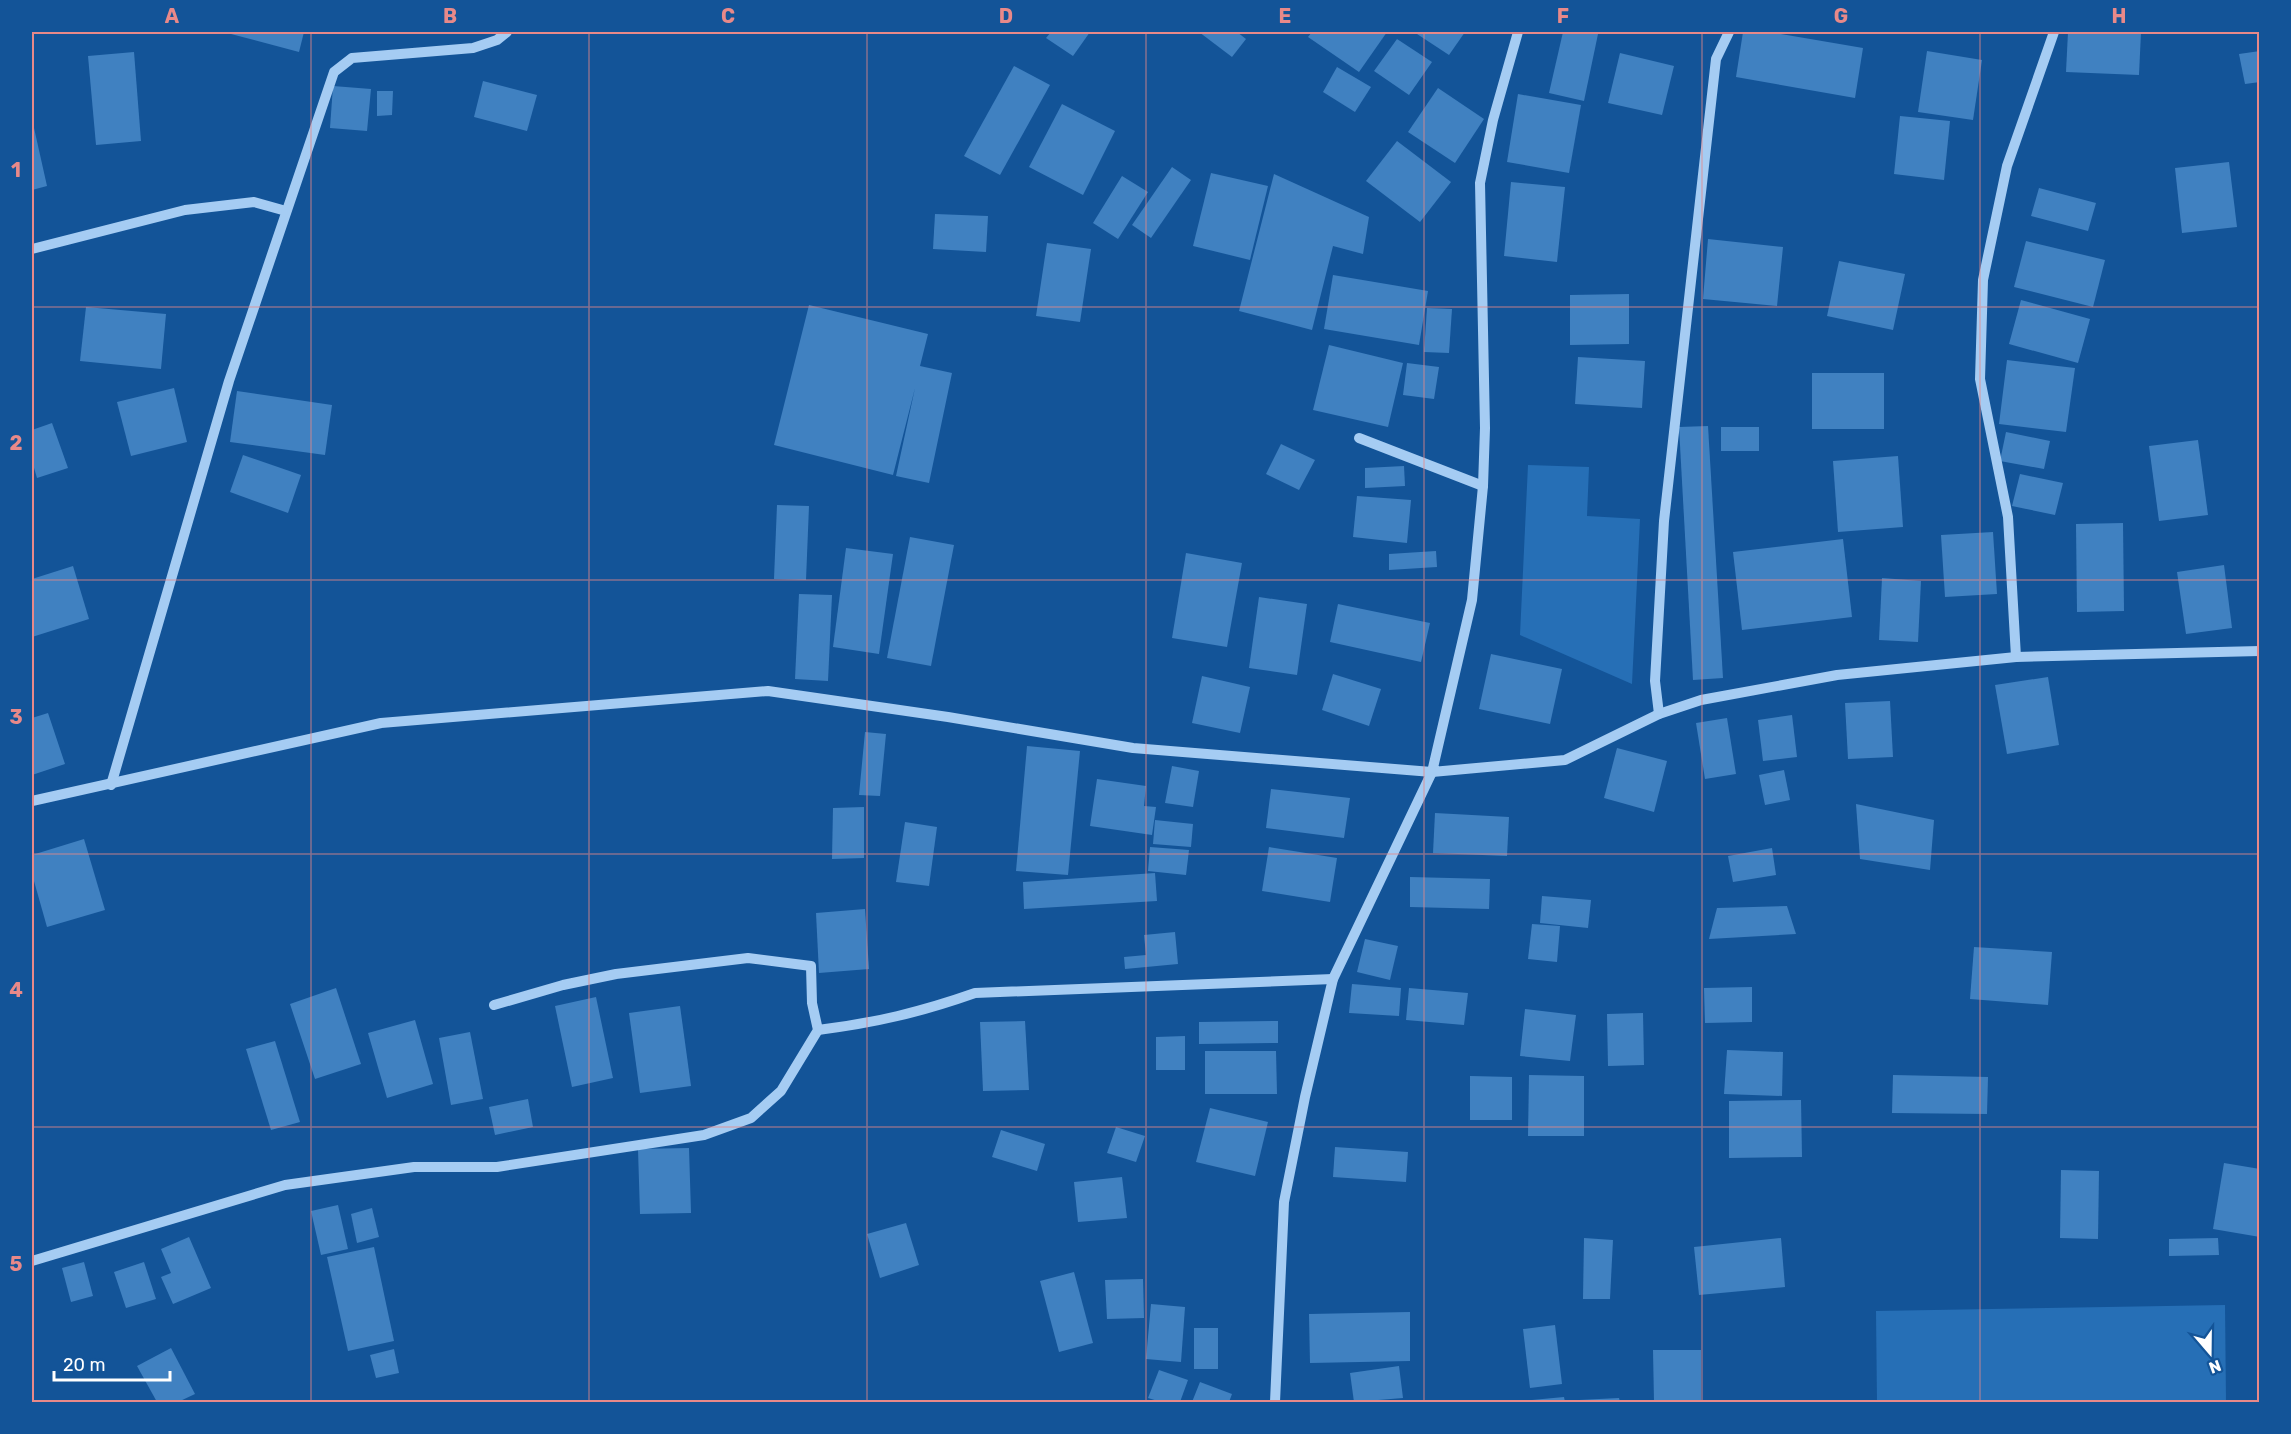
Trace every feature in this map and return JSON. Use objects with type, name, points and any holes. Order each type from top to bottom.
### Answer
[{"type":"street","points":[[111,785],[229,381],[334,72],[352,58],[473,48],[497,40],[507,32]]},
{"type":"street","points":[[1275,1402],[1284,1202],[1305,1097],[1333,979],[1432,772],[1472,600],[1483,486],[1485,428],[1480,183],[1492,120],[1518,32]]},
{"type":"street","points":[[1659,714],[1655,681],[1664,521],[1716,59],[1729,32]]},
{"type":"street","points":[[2016,657],[2008,517],[1980,379],[1983,280],[2007,166],[2054,32]]},
{"type":"street","points":[[32,249],[184,210],[254,202],[286,211]]},
{"type":"street","points":[[1359,438],[1483,486]]},
{"type":"street","points":[[32,801],[381,723],[768,691],[948,717],[1132,748],[1432,772],[1565,760],[1659,714],[1701,700],[1837,675],[2016,657],[2259,651]]},
{"type":"street","points":[[32,1261],[285,1185],[414,1167],[497,1167],[704,1135],[751,1118],[782,1091],[818,1030],[812,1003],[811,966],[748,958],[616,974],[562,985],[494,1005]]},
{"type":"street","points":[[818,1030],[870,1023],[928,1010],[975,993],[1333,979]]},
{"type":"shaded area","points":[[1528,465],[1589,467],[1587,516],[1640,519],[1632,684],[1520,635]]},
{"type":"shaded area","points":[[2225,1305],[2226,1402],[1877,1402],[1876,1311]]},
{"type":"building","points":[[231,32],[304,32],[299,52],[231,34]]},
{"type":"building","points":[[1051,32],[1090,32],[1073,56],[1046,38]]},
{"type":"building","points":[[1199,32],[1237,32],[1246,39],[1232,57]]},
{"type":"building","points":[[1312,32],[1387,32],[1359,72],[1308,37]]},
{"type":"building","points":[[1414,32],[1465,32],[1449,55]]},
{"type":"building","points":[[1563,32],[1598,34],[1584,101],[1549,93]]},
{"type":"building","points":[[1743,32],[1769,32],[1863,48],[1855,98],[1736,77]]},
{"type":"building","points":[[2068,32],[2141,32],[2139,75],[2066,72]]},
{"type":"building","points":[[1397,39],[1432,62],[1409,95],[1374,71]]},
{"type":"building","points":[[1927,51],[1982,60],[1973,120],[1918,112]]},
{"type":"building","points":[[2260,51],[2260,82],[2245,84],[2239,54]]},
{"type":"building","points":[[134,52],[141,141],[96,145],[88,56]]},
{"type":"building","points":[[1620,53],[1674,66],[1662,115],[1608,103]]},
{"type":"building","points":[[1014,66],[1050,85],[1000,175],[964,156]]},
{"type":"building","points":[[1337,67],[1371,87],[1355,112],[1323,92]]},
{"type":"building","points":[[483,81],[537,95],[527,131],[474,117]]},
{"type":"building","points":[[333,86],[371,89],[367,131],[330,128]]},
{"type":"building","points":[[1438,88],[1484,119],[1455,163],[1408,132]]},
{"type":"building","points":[[377,91],[393,91],[392,115],[377,116]]},
{"type":"building","points":[[1518,94],[1581,105],[1569,173],[1507,162]]},
{"type":"building","points":[[1062,104],[1115,131],[1083,195],[1029,167]]},
{"type":"building","points":[[1900,116],[1950,121],[1944,180],[1894,174]]},
{"type":"building","points":[[32,119],[47,186],[32,190]]},
{"type":"building","points":[[1397,141],[1451,182],[1420,222],[1366,181]]},
{"type":"building","points":[[2229,162],[2237,227],[2182,233],[2175,168]]},
{"type":"building","points":[[1172,167],[1191,180],[1151,238],[1132,225]]},
{"type":"building","points":[[1211,173],[1268,186],[1250,260],[1193,246]]},
{"type":"building","points":[[1274,174],[1369,217],[1363,254],[1333,246],[1312,330],[1239,311]]},
{"type":"building","points":[[1122,176],[1148,192],[1118,239],[1093,223]]},
{"type":"building","points":[[1511,182],[1565,187],[1557,262],[1504,256]]},
{"type":"building","points":[[2039,188],[2096,203],[2088,231],[2031,216]]},
{"type":"building","points":[[935,214],[988,216],[986,252],[933,249]]},
{"type":"building","points":[[1708,239],[1783,247],[1777,306],[1703,299]]},
{"type":"building","points":[[2026,241],[2105,260],[2093,307],[2014,287]]},
{"type":"building","points":[[1047,243],[1091,249],[1080,322],[1036,316]]},
{"type":"building","points":[[1839,261],[1905,274],[1893,330],[1827,316]]},
{"type":"building","points":[[1333,275],[1428,291],[1419,345],[1324,329]]},
{"type":"building","points":[[1629,294],[1629,344],[1570,345],[1570,295]]},
{"type":"building","points":[[2021,300],[2090,319],[2078,363],[2009,344]]},
{"type":"building","points":[[809,305],[928,334],[920,366],[952,373],[929,483],[896,476],[915,388],[893,475],[774,445]]},
{"type":"building","points":[[86,307],[166,314],[161,369],[80,361]]},
{"type":"building","points":[[1427,308],[1452,309],[1449,353],[1424,352]]},
{"type":"building","points":[[1329,345],[1403,363],[1388,427],[1313,410]]},
{"type":"building","points":[[1578,357],[1645,361],[1642,408],[1575,404]]},
{"type":"building","points":[[2007,360],[2075,368],[2066,432],[1999,424]]},
{"type":"building","points":[[1407,363],[1439,367],[1434,399],[1403,395]]},
{"type":"building","points":[[1812,373],[1884,373],[1884,429],[1812,429]]},
{"type":"building","points":[[174,388],[187,442],[131,456],[117,402]]},
{"type":"building","points":[[237,391],[332,405],[325,455],[230,442]]},
{"type":"building","points":[[52,423],[68,468],[37,478],[32,461],[32,430]]},
{"type":"building","points":[[1708,426],[1723,678],[1693,680],[1679,427]]},
{"type":"building","points":[[1721,427],[1759,427],[1759,451],[1721,451]]},
{"type":"building","points":[[2006,432],[2050,441],[2044,469],[2000,461]]},
{"type":"building","points":[[2198,440],[2208,515],[2159,521],[2149,446]]},
{"type":"building","points":[[1281,444],[1315,460],[1299,490],[1266,474]]},
{"type":"building","points":[[243,455],[301,475],[288,513],[230,492]]},
{"type":"building","points":[[1898,456],[1903,527],[1838,532],[1833,461]]},
{"type":"building","points":[[1404,466],[1405,486],[1365,488],[1365,468]]},
{"type":"building","points":[[2020,474],[2063,483],[2055,515],[2012,506]]},
{"type":"building","points":[[1357,496],[1411,500],[1407,543],[1353,537]]},
{"type":"building","points":[[777,505],[809,506],[806,580],[774,579]]},
{"type":"building","points":[[2123,523],[2124,611],[2077,612],[2076,524]]},
{"type":"building","points":[[1993,532],[1997,594],[1945,597],[1941,535]]},
{"type":"building","points":[[910,537],[954,545],[931,666],[887,658]]},
{"type":"building","points":[[1843,539],[1852,617],[1742,630],[1733,552]]},
{"type":"building","points":[[846,548],[893,554],[879,654],[833,647]]},
{"type":"building","points":[[1436,551],[1437,567],[1389,570],[1389,554]]},
{"type":"building","points":[[1186,553],[1242,563],[1227,647],[1172,638]]},
{"type":"building","points":[[2224,565],[2232,628],[2186,634],[2177,572]]},
{"type":"building","points":[[73,566],[89,619],[32,637],[32,579]]},
{"type":"building","points":[[1882,578],[1921,581],[1918,642],[1879,640]]},
{"type":"building","points":[[799,594],[832,595],[828,681],[795,679]]},
{"type":"building","points":[[1259,597],[1307,604],[1297,675],[1249,668]]},
{"type":"building","points":[[1338,604],[1430,623],[1421,662],[1330,642]]},
{"type":"building","points":[[1491,654],[1562,669],[1550,724],[1479,709]]},
{"type":"building","points":[[1333,674],[1381,689],[1369,726],[1322,710]]},
{"type":"building","points":[[1202,676],[1250,687],[1240,733],[1192,723]]},
{"type":"building","points":[[2048,677],[2059,745],[2007,754],[1995,685]]},
{"type":"building","points":[[1890,701],[1893,757],[1848,759],[1845,703]]},
{"type":"building","points":[[48,713],[65,764],[32,775],[32,718]]},
{"type":"building","points":[[1792,715],[1797,757],[1763,761],[1758,720]]},
{"type":"building","points":[[1727,718],[1736,774],[1705,779],[1696,723]]},
{"type":"building","points":[[865,732],[886,734],[880,796],[859,795]]},
{"type":"building","points":[[1027,746],[1080,751],[1068,875],[1016,871]]},
{"type":"building","points":[[1617,748],[1667,761],[1654,812],[1604,798]]},
{"type":"building","points":[[1172,766],[1199,771],[1193,807],[1165,803]]},
{"type":"building","points":[[1784,770],[1790,800],[1765,805],[1759,775]]},
{"type":"building","points":[[1097,779],[1146,786],[1144,806],[1156,807],[1152,835],[1090,826]]},
{"type":"building","points":[[1271,789],[1350,798],[1344,838],[1266,828]]},
{"type":"building","points":[[1856,804],[1934,820],[1930,870],[1860,859]]},
{"type":"building","points":[[864,807],[864,858],[832,859],[833,808]]},
{"type":"building","points":[[1435,813],[1509,817],[1507,856],[1433,853]]},
{"type":"building","points":[[1155,820],[1193,824],[1191,847],[1153,844]]},
{"type":"building","points":[[905,822],[937,827],[929,886],[896,882]]},
{"type":"building","points":[[84,839],[105,910],[47,927],[32,874],[32,855]]},
{"type":"building","points":[[1150,847],[1189,850],[1186,875],[1148,871]]},
{"type":"building","points":[[1269,847],[1337,858],[1330,902],[1262,891]]},
{"type":"building","points":[[1772,848],[1776,875],[1733,882],[1728,856]]},
{"type":"building","points":[[1155,873],[1157,901],[1024,909],[1023,882]]},
{"type":"building","points":[[1410,877],[1490,879],[1489,909],[1410,907]]},
{"type":"building","points":[[1542,896],[1591,900],[1588,928],[1540,923]]},
{"type":"building","points":[[1787,906],[1796,934],[1709,939],[1717,908]]},
{"type":"building","points":[[865,909],[869,969],[819,973],[816,913]]},
{"type":"building","points":[[1532,924],[1560,926],[1557,962],[1528,959]]},
{"type":"building","points":[[1175,932],[1178,964],[1125,969],[1124,957],[1146,955],[1144,935]]},
{"type":"building","points":[[1365,939],[1398,946],[1390,980],[1357,972]]},
{"type":"building","points":[[1974,947],[2052,952],[2048,1005],[1970,999]]},
{"type":"building","points":[[1352,984],[1401,988],[1399,1016],[1349,1013]]},
{"type":"building","points":[[1752,987],[1752,1022],[1705,1023],[1704,988]]},
{"type":"building","points":[[336,988],[361,1064],[315,1079],[290,1004]]},
{"type":"building","points":[[1409,988],[1468,993],[1464,1025],[1406,1020]]},
{"type":"building","points":[[596,997],[613,1078],[572,1087],[555,1006]]},
{"type":"building","points":[[680,1006],[691,1086],[640,1093],[629,1013]]},
{"type":"building","points":[[1525,1009],[1576,1015],[1570,1061],[1520,1056]]},
{"type":"building","points":[[1643,1013],[1644,1065],[1608,1066],[1607,1014]]},
{"type":"building","points":[[415,1020],[433,1084],[387,1098],[368,1033]]},
{"type":"building","points":[[1025,1021],[1029,1090],[983,1091],[980,1022]]},
{"type":"building","points":[[1278,1021],[1278,1043],[1199,1044],[1199,1022]]},
{"type":"building","points":[[470,1032],[483,1099],[451,1105],[439,1038]]},
{"type":"building","points":[[1185,1036],[1185,1070],[1156,1070],[1156,1037]]},
{"type":"building","points":[[275,1041],[300,1122],[271,1130],[246,1049]]},
{"type":"building","points":[[1727,1050],[1783,1052],[1782,1096],[1724,1094]]},
{"type":"building","points":[[1205,1051],[1276,1051],[1277,1094],[1205,1094]]},
{"type":"building","points":[[1529,1075],[1584,1076],[1584,1136],[1528,1136]]},
{"type":"building","points":[[1893,1075],[1988,1077],[1987,1114],[1892,1113]]},
{"type":"building","points":[[1470,1076],[1512,1077],[1512,1120],[1470,1120]]},
{"type":"building","points":[[528,1099],[533,1127],[495,1135],[489,1107]]},
{"type":"building","points":[[1801,1100],[1802,1157],[1729,1158],[1729,1101]]},
{"type":"building","points":[[1210,1108],[1268,1122],[1255,1176],[1196,1162]]},
{"type":"building","points":[[1116,1127],[1145,1136],[1136,1162],[1107,1153]]},
{"type":"building","points":[[1001,1130],[1045,1144],[1037,1171],[992,1157]]},
{"type":"building","points":[[1335,1147],[1408,1152],[1406,1182],[1333,1177]]},
{"type":"building","points":[[689,1148],[691,1213],[640,1214],[638,1149]]},
{"type":"building","points":[[2224,1163],[2260,1169],[2260,1237],[2213,1229]]},
{"type":"building","points":[[2061,1170],[2099,1171],[2098,1239],[2060,1238]]},
{"type":"building","points":[[1122,1177],[1127,1218],[1078,1222],[1074,1182]]},
{"type":"building","points":[[338,1205],[348,1249],[321,1255],[311,1211]]},
{"type":"building","points":[[372,1208],[379,1237],[357,1243],[351,1214]]},
{"type":"building","points":[[906,1223],[919,1265],[880,1278],[867,1234]]},
{"type":"building","points":[[189,1237],[211,1288],[173,1304],[161,1277],[171,1273],[161,1249]]},
{"type":"building","points":[[1584,1238],[1613,1240],[1610,1299],[1583,1299]]},
{"type":"building","points":[[1781,1238],[1785,1287],[1699,1295],[1694,1247]]},
{"type":"building","points":[[2218,1238],[2219,1255],[2169,1256],[2169,1239]]},
{"type":"building","points":[[374,1247],[394,1341],[348,1351],[327,1257]]},
{"type":"building","points":[[84,1262],[93,1296],[71,1302],[62,1268]]},
{"type":"building","points":[[144,1262],[156,1299],[126,1308],[114,1272]]},
{"type":"building","points":[[1074,1272],[1093,1343],[1059,1352],[1040,1281]]},
{"type":"building","points":[[1143,1279],[1144,1318],[1107,1319],[1105,1280]]},
{"type":"building","points":[[1151,1304],[1185,1307],[1181,1362],[1146,1359]]},
{"type":"building","points":[[1410,1312],[1410,1361],[1310,1363],[1309,1314]]},
{"type":"building","points":[[1555,1325],[1562,1384],[1530,1388],[1523,1329]]},
{"type":"building","points":[[1194,1328],[1218,1328],[1218,1369],[1194,1369]]},
{"type":"building","points":[[171,1348],[195,1394],[178,1402],[157,1402],[137,1366]]},
{"type":"building","points":[[394,1349],[399,1373],[376,1378],[370,1355]]},
{"type":"building","points":[[1653,1350],[1701,1350],[1701,1402],[1654,1402]]},
{"type":"building","points":[[1399,1366],[1403,1398],[1354,1402],[1350,1373]]},
{"type":"building","points":[[1159,1370],[1188,1380],[1180,1402],[1161,1402],[1148,1398]]},
{"type":"building","points":[[1200,1382],[1232,1394],[1229,1402],[1192,1402]]},
{"type":"building","points":[[1564,1397],[1565,1402],[1522,1402],[1522,1401]]},
{"type":"building","points":[[1619,1398],[1620,1402],[1579,1402],[1579,1400]]}]
